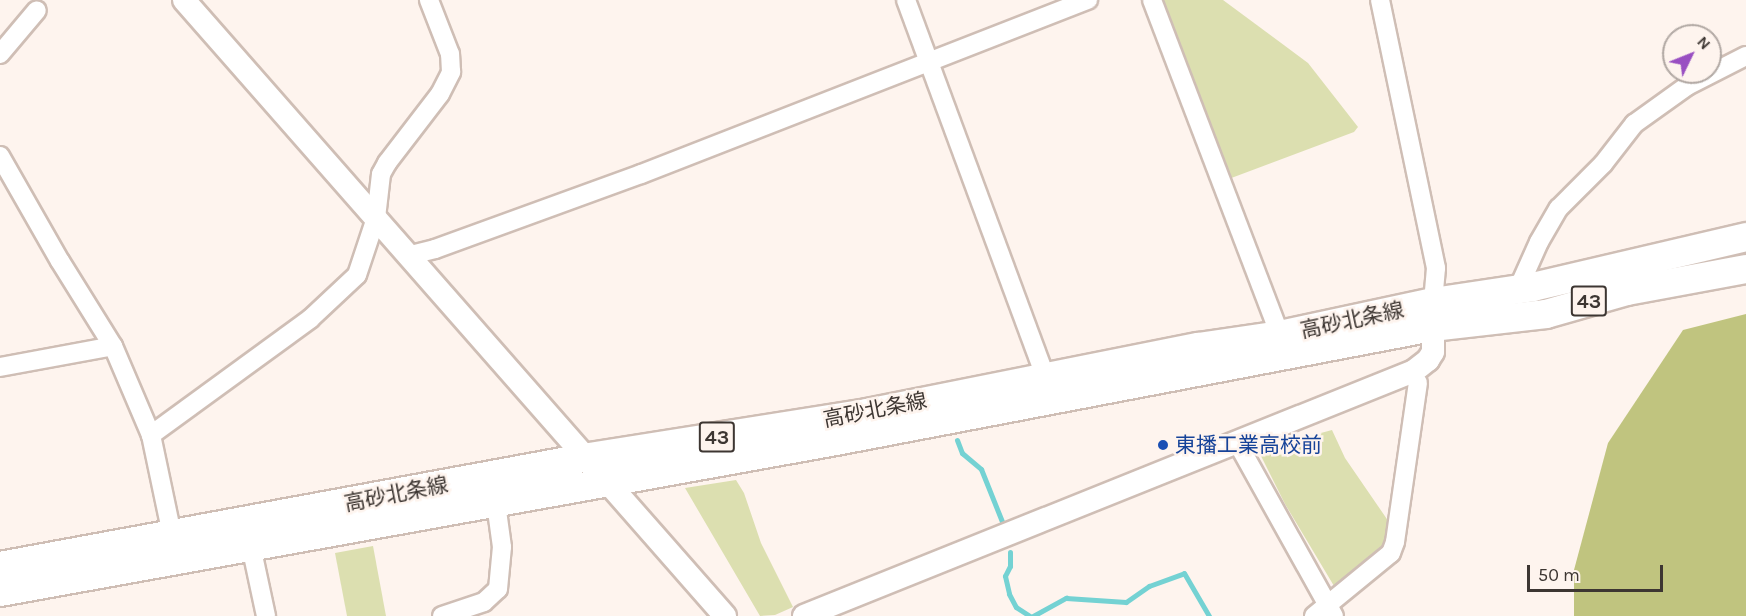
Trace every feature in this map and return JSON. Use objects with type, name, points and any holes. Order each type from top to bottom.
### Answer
[{"type":"main road","name":"高砂北条線","points":[[0,592],[606,483],[1432,314],[1518,289],[1746,237]]},
{"type":"main road","name":"高砂北条線","points":[[0,566],[584,458],[867,413],[1198,347],[1432,314],[1546,314],[1627,291],[1746,269]]},
{"type":"street","points":[[184,0],[725,616]]},
{"type":"street","points":[[151,435],[310,319],[357,275],[376,218],[381,174],[440,94],[451,72],[450,54],[429,0]]},
{"type":"street","points":[[906,0],[1045,376]]},
{"type":"street","points":[[407,256],[435,249],[641,174],[928,60],[1088,0]]},
{"type":"street","points":[[1152,0],[1280,335]]},
{"type":"street","points":[[804,616],[1422,366],[1433,352],[1432,314],[1436,268],[1380,0]]},
{"type":"street","points":[[0,54],[38,10]]},
{"type":"street","points":[[1518,289],[1539,242],[1559,208],[1603,165],[1634,124],[1687,86],[1746,56]]},
{"type":"street","points":[[0,156],[60,261],[113,346],[151,435],[172,535]]},
{"type":"street","points":[[0,367],[113,346]]},
{"type":"street","points":[[1237,442],[1325,612],[1391,553],[1395,542],[1418,383]]},
{"type":"street","points":[[442,616],[484,602],[498,589],[502,547],[496,503]]},
{"type":"street","points":[[251,546],[266,616]]},
{"type":"green space","points":[[1159,0],[1223,0],[1308,63],[1358,127],[1354,132],[1226,180]]},
{"type":"green space","points":[[1746,314],[1746,616],[1574,616],[1574,570],[1608,443],[1683,330]]},
{"type":"green space","points":[[1332,430],[1345,458],[1391,525],[1390,543],[1334,586],[1285,504],[1260,454],[1265,448]]},
{"type":"green space","points":[[736,480],[744,493],[761,543],[793,607],[775,615],[760,616],[685,488]]},
{"type":"green space","points":[[373,546],[386,616],[347,616],[335,553]]},
{"type":"waterway","points":[[957,440],[962,453],[981,469],[1003,524]]},
{"type":"waterway","points":[[1010,552],[1010,566],[1005,576],[1009,594],[1016,607],[1030,616]]},
{"type":"waterway","points":[[1033,616],[1066,598],[1126,602],[1149,586],[1184,573],[1209,616]]},
{"type":"place","name":"東播工業高校前","points":[[1163,445]]}]
